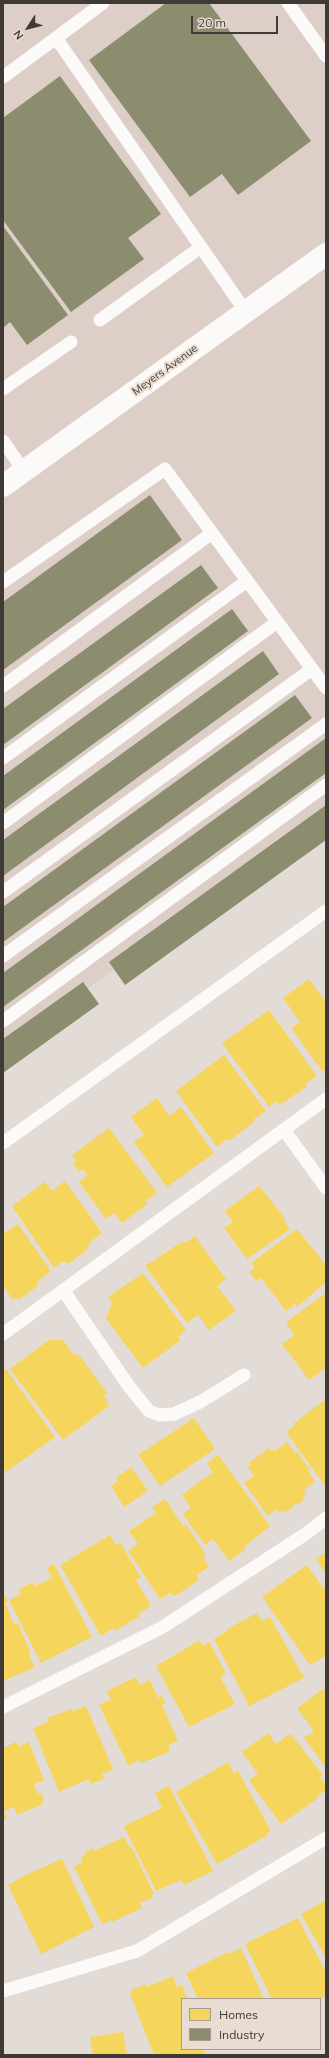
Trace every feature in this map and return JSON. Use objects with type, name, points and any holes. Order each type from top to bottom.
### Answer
[{"type":"street","name":"Meyers Avenue","points":[[3,486],[326,254]]},
{"type":"lane","points":[[3,77],[103,3]]},
{"type":"lane","points":[[288,3],[326,56]]},
{"type":"lane","points":[[56,38],[246,312]]},
{"type":"lane","points":[[100,320],[201,247]]},
{"type":"lane","points":[[3,389],[71,342]]},
{"type":"lane","points":[[3,441],[24,471]]},
{"type":"lane","points":[[3,582],[165,469],[326,688]]},
{"type":"lane","points":[[3,686],[212,533]]},
{"type":"lane","points":[[3,758],[247,581]]},
{"type":"lane","points":[[3,823],[277,622]]},
{"type":"lane","points":[[3,892],[312,669]]},
{"type":"lane","points":[[3,956],[326,724]]},
{"type":"lane","points":[[3,1021],[326,785]]},
{"type":"lane","points":[[3,1143],[326,911]]},
{"type":"lane","points":[[3,1334],[326,1099]]},
{"type":"lane","points":[[284,1130],[326,1188]]},
{"type":"lane","points":[[63,1290],[128,1385],[149,1411],[159,1415],[174,1414],[200,1402],[244,1375]]},
{"type":"lane","points":[[3,1707],[161,1628],[307,1533],[326,1518]]},
{"type":"lane","points":[[3,1991],[137,1951],[326,1838]]},
{"type":"shaded area","points":[[3,3],[326,3],[326,818],[3,1049]]},
{"type":"building: Homes","points":[[309,979],[326,1002],[326,1068],[322,1071],[291,1028],[300,1022],[283,998]]},
{"type":"building: Homes","points":[[269,1010],[317,1076],[305,1084],[307,1086],[280,1105],[277,1101],[269,1107],[222,1043]]},
{"type":"building: Homes","points":[[224,1055],[266,1111],[229,1141],[227,1139],[217,1147],[176,1091]]},
{"type":"building: Homes","points":[[157,1098],[169,1116],[181,1107],[214,1153],[167,1187],[134,1142],[144,1135],[131,1117]]},
{"type":"building: Homes","points":[[109,1128],[157,1193],[145,1201],[147,1204],[122,1223],[114,1213],[106,1219],[79,1182],[87,1175],[83,1169],[79,1172],[73,1164],[77,1161],[72,1155]]},
{"type":"building: Homes","points":[[65,1181],[102,1233],[90,1242],[91,1244],[87,1246],[88,1249],[68,1264],[64,1261],[54,1268],[12,1206],[45,1182],[52,1191]]},
{"type":"building: Homes","points":[[259,1186],[285,1218],[283,1219],[290,1229],[247,1259],[224,1228],[233,1222],[225,1211]]},
{"type":"building: Homes","points":[[18,1224],[51,1271],[38,1281],[38,1286],[18,1300],[16,1298],[13,1300],[3,1286],[3,1234]]},
{"type":"building: Homes","points":[[297,1229],[326,1265],[326,1282],[297,1307],[295,1304],[286,1311],[261,1278],[256,1281],[249,1272],[255,1268],[251,1263]]},
{"type":"building: Homes","points":[[195,1236],[226,1279],[217,1286],[236,1311],[209,1330],[198,1315],[187,1323],[145,1266],[183,1241],[185,1243]]},
{"type":"building: Homes","points":[[143,1273],[186,1330],[178,1337],[181,1340],[143,1368],[106,1319],[112,1303],[108,1297]]},
{"type":"building: Homes","points":[[326,1293],[326,1368],[309,1380],[282,1344],[294,1335],[286,1322]]},
{"type":"building: Homes","points":[[49,1340],[63,1340],[75,1356],[78,1354],[107,1393],[104,1395],[109,1406],[63,1440],[10,1369]]},
{"type":"building: Homes","points":[[6,1369],[55,1437],[6,1472],[3,1467],[3,1371]]},
{"type":"building: Homes","points":[[326,1399],[326,1487],[286,1432],[295,1426],[293,1424]]},
{"type":"building: Homes","points":[[194,1418],[215,1449],[160,1486],[138,1455]]},
{"type":"building: Homes","points":[[287,1442],[295,1453],[297,1452],[310,1470],[308,1471],[315,1481],[304,1490],[307,1494],[297,1505],[296,1503],[293,1505],[294,1506],[287,1512],[285,1510],[281,1513],[277,1509],[268,1516],[244,1483],[254,1476],[248,1467],[250,1465],[249,1463],[269,1448],[271,1451],[274,1449],[275,1451]]},
{"type":"building: Homes","points":[[218,1455],[270,1526],[244,1547],[245,1550],[229,1561],[213,1539],[205,1545],[183,1514],[191,1508],[182,1495],[213,1472],[207,1463]]},
{"type":"building: Homes","points":[[131,1467],[148,1491],[124,1507],[111,1486],[118,1481],[116,1478]]},
{"type":"building: Homes","points":[[165,1499],[183,1526],[186,1524],[206,1555],[203,1557],[209,1567],[197,1575],[199,1580],[175,1596],[170,1593],[160,1599],[128,1551],[138,1544],[129,1531],[156,1513],[152,1507]]},
{"type":"building: Homes","points":[[110,1535],[116,1545],[120,1542],[141,1578],[136,1580],[151,1606],[138,1614],[140,1616],[115,1631],[113,1628],[101,1636],[60,1565]]},
{"type":"building: Homes","points":[[326,1552],[326,1574],[316,1559]]},
{"type":"building: Homes","points":[[54,1564],[92,1637],[41,1663],[9,1600],[21,1594],[19,1589],[33,1582],[35,1586],[52,1578],[47,1568]]},
{"type":"building: Homes","points":[[307,1565],[323,1588],[326,1586],[326,1658],[325,1656],[310,1665],[262,1597]]},
{"type":"building: Homes","points":[[3,1592],[8,1602],[5,1603],[14,1624],[18,1623],[31,1654],[29,1655],[35,1667],[3,1681]]},
{"type":"building: Homes","points":[[257,1613],[262,1621],[270,1617],[304,1678],[249,1706],[214,1639],[227,1631],[227,1629]]},
{"type":"building: Homes","points":[[200,1640],[203,1646],[209,1642],[226,1673],[220,1677],[235,1704],[189,1727],[156,1666]]},
{"type":"building: Homes","points":[[136,1678],[139,1685],[150,1680],[158,1698],[162,1696],[165,1703],[162,1705],[178,1741],[169,1745],[169,1752],[141,1763],[140,1760],[128,1765],[99,1705],[111,1699],[107,1692],[109,1690]]},
{"type":"building: Homes","points":[[323,1689],[326,1693],[326,1768],[304,1738],[314,1731],[297,1708]]},
{"type":"building: Homes","points":[[86,1706],[113,1769],[102,1774],[104,1779],[91,1784],[89,1779],[59,1792],[33,1728],[48,1722],[47,1718],[72,1709],[73,1711]]},
{"type":"building: Homes","points":[[268,1733],[276,1744],[288,1735],[292,1735],[323,1775],[320,1777],[326,1785],[326,1790],[316,1797],[317,1799],[281,1824],[249,1780],[258,1774],[242,1752]]},
{"type":"building: Homes","points":[[16,1742],[19,1746],[29,1742],[44,1780],[34,1784],[37,1794],[41,1792],[44,1800],[41,1802],[42,1805],[17,1815],[14,1807],[4,1811],[7,1819],[3,1821],[3,1748]]},
{"type":"building: Homes","points":[[228,1762],[234,1774],[238,1771],[271,1831],[267,1833],[268,1835],[217,1864],[176,1792]]},
{"type":"building: Homes","points":[[169,1786],[213,1871],[184,1885],[181,1880],[156,1891],[124,1826],[162,1808],[155,1793]]},
{"type":"building: Homes","points":[[124,1837],[130,1848],[132,1848],[154,1894],[151,1895],[153,1897],[140,1903],[142,1908],[112,1922],[111,1920],[102,1924],[74,1866],[83,1862],[81,1857],[86,1854],[85,1852],[93,1848],[94,1851]]},
{"type":"building: Homes","points":[[62,1859],[94,1927],[41,1954],[8,1885],[18,1880],[17,1879]]},
{"type":"building: Homes","points":[[326,1900],[326,1958],[301,1914]]},
{"type":"building: Homes","points":[[298,1918],[326,1973],[326,1995],[321,1998],[272,1998],[245,1944]]},
{"type":"building: Homes","points":[[241,1948],[264,1998],[198,1998],[186,1973],[228,1952],[229,1954]]},
{"type":"building: Homes","points":[[173,1976],[177,1987],[182,1985],[188,1998],[181,1998],[181,2050],[204,2050],[205,2053],[199,2055],[154,2055],[130,1994],[132,1993],[131,1990],[145,1984],[146,1987]]},
{"type":"building: Homes","points":[[123,2032],[127,2055],[93,2055],[90,2037]]},
{"type":"building: Industry","points":[[166,3],[209,3],[311,141],[238,195],[222,174],[190,197],[89,60]]},
{"type":"building: Industry","points":[[60,76],[161,214],[128,238],[144,259],[71,312],[3,220],[3,118]]},
{"type":"building: Industry","points":[[3,226],[68,315],[27,345],[10,322],[3,328]]},
{"type":"building: Industry","points":[[150,495],[182,540],[3,670],[3,602]]},
{"type":"building: Industry","points":[[201,565],[218,588],[3,745],[3,709]]},
{"type":"building: Industry","points":[[232,609],[248,631],[3,810],[3,776]]},
{"type":"building: Industry","points":[[263,651],[279,674],[3,876],[3,840]]},
{"type":"building: Industry","points":[[295,695],[312,718],[3,942],[3,907]]},
{"type":"building: Industry","points":[[326,738],[326,773],[3,1007],[3,973]]},
{"type":"building: Industry","points":[[326,805],[326,840],[125,985],[109,962]]},
{"type":"building: Industry","points":[[83,982],[99,1004],[3,1073],[3,1039]]}]
